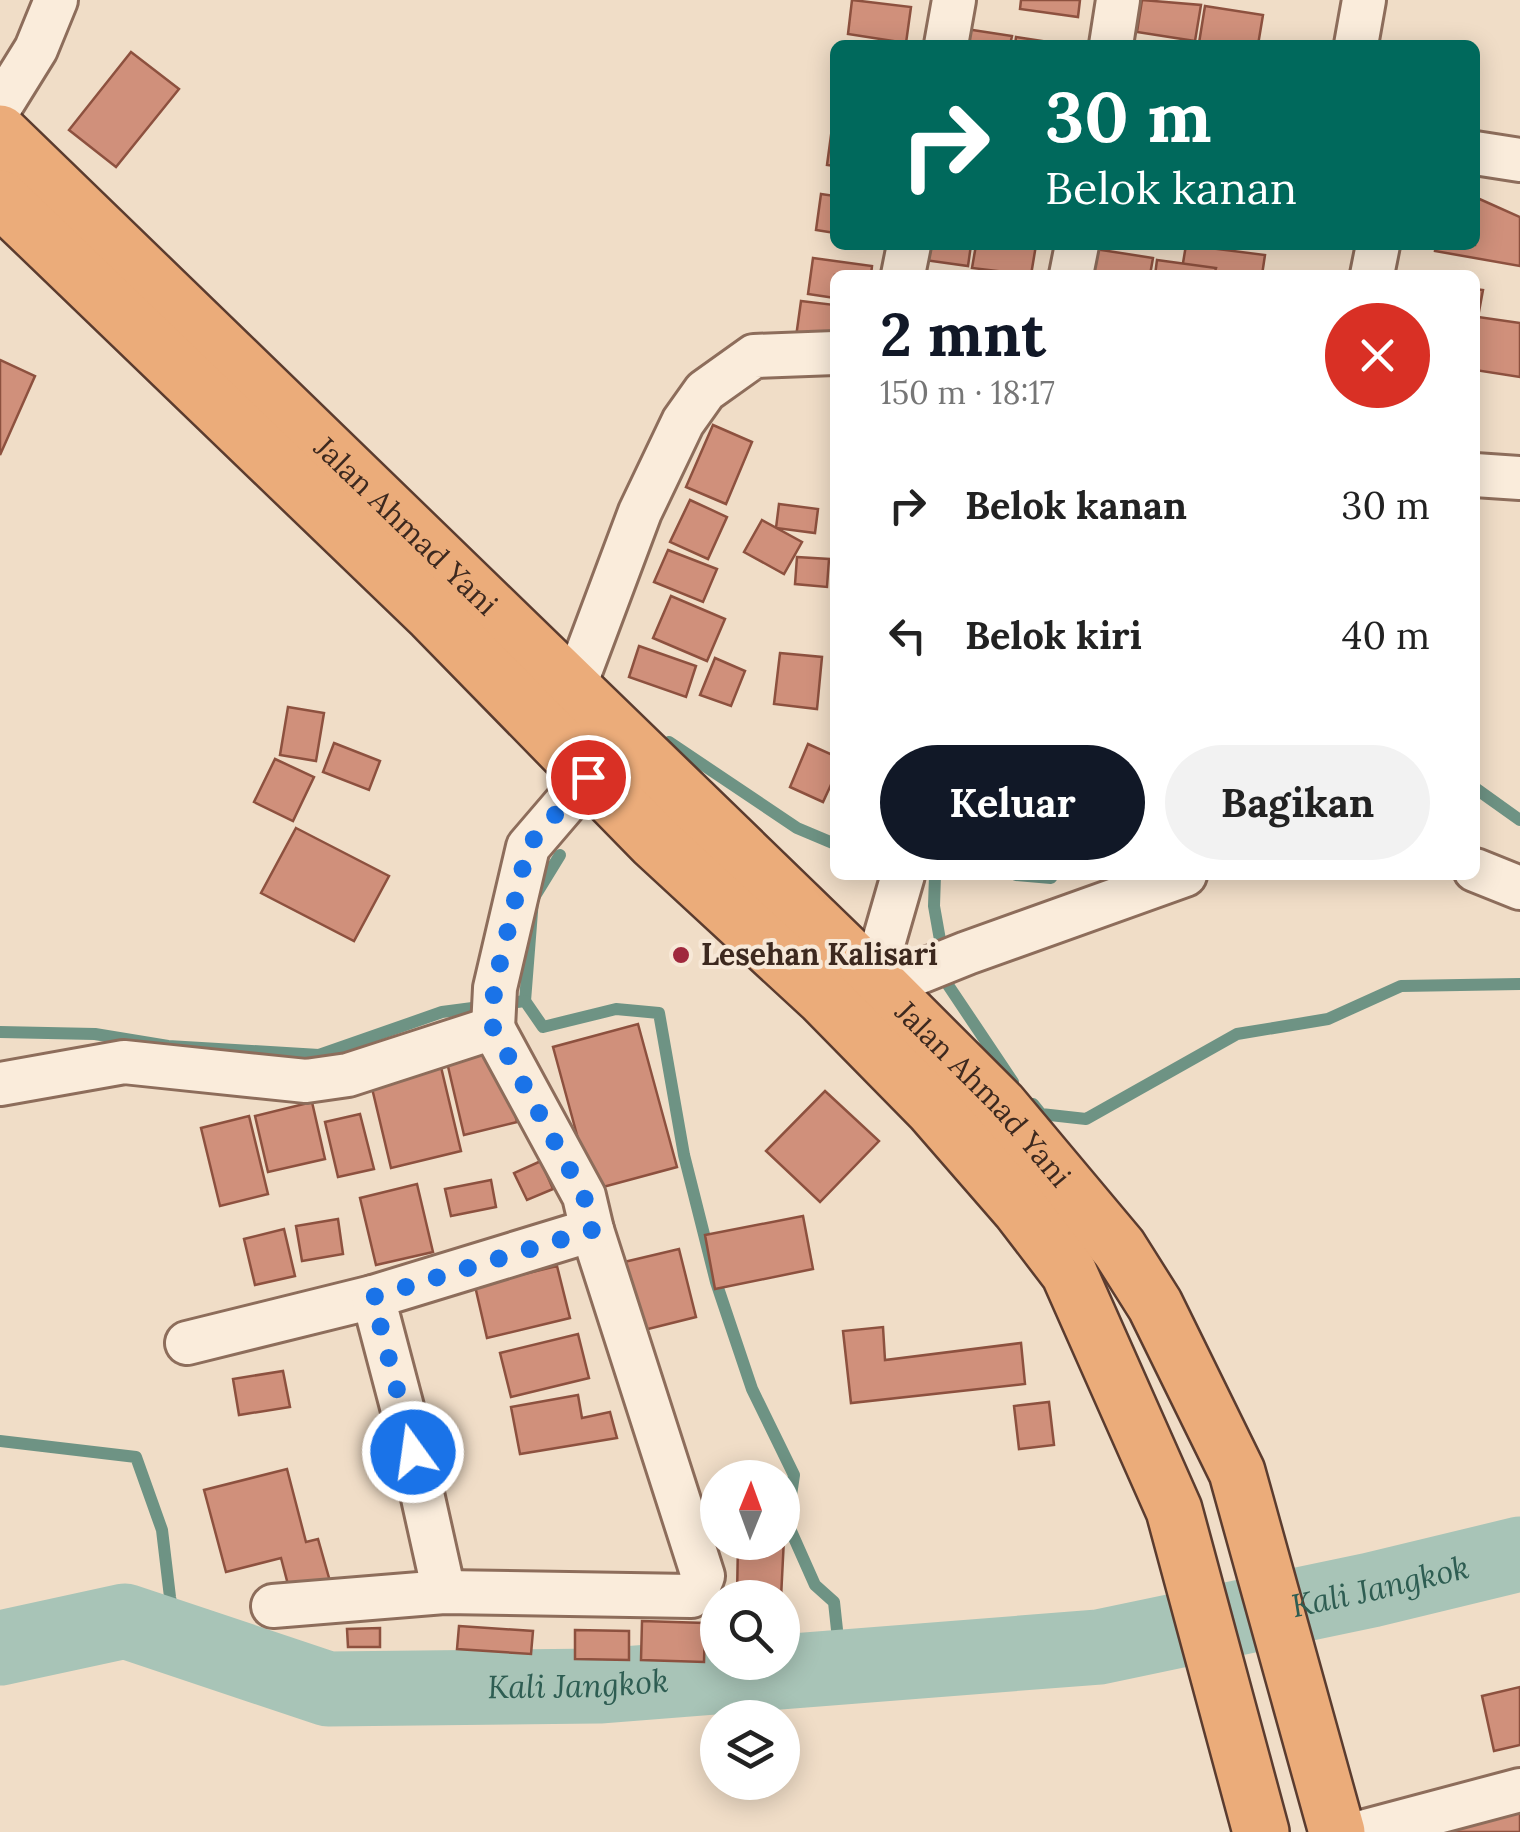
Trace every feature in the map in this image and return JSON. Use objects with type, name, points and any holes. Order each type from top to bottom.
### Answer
[{"type":"highway","name":"Jalan Ahmad Yani","points":[[0,133],[693,804],[893,979],[1119,1248],[1169,1329],[1237,1472],[1342,1819]]},
{"type":"highway","points":[[0,198],[434,615],[588,777],[824,998],[934,1109],[1020,1208],[1069,1272],[1174,1510],[1261,1832]]},
{"type":"highway","points":[[655,842],[693,804]]},
{"type":"street","points":[[0,107],[36,49],[56,0]]},
{"type":"street","points":[[947,40],[954,0]]},
{"type":"street","points":[[1113,40],[1118,0]]},
{"type":"street","points":[[1357,40],[1364,0]]},
{"type":"street","points":[[1480,154],[1520,160]]},
{"type":"street","points":[[574,688],[640,512],[684,422],[706,391],[754,356],[830,353]]},
{"type":"street","points":[[1480,475],[1520,478]]},
{"type":"street","points":[[273,1606],[444,1592],[691,1596],[702,1582],[704,1576],[584,1196],[493,1011],[528,846],[588,777]]},
{"type":"street","points":[[1480,872],[1520,888]]},
{"type":"street","points":[[903,880],[893,979],[1172,880]]},
{"type":"street","points":[[0,1084],[124,1062],[306,1081],[348,1075],[493,1011]]},
{"type":"street","points":[[187,1342],[373,1297],[592,1230]]},
{"type":"street","points":[[373,1297],[411,1442],[444,1592]]},
{"type":"street","points":[[1342,1819],[1520,1790]]},
{"type":"building","points":[[852,0],[911,7],[906,40],[848,34]]},
{"type":"building","points":[[1021,0],[1080,0],[1078,17],[1020,9]]},
{"type":"building","points":[[1142,0],[1201,5],[1195,40],[1137,32]]},
{"type":"building","points":[[1205,6],[1263,15],[1259,40],[1199,40]]},
{"type":"building","points":[[953,27],[1012,36],[1011,40],[951,40]]},
{"type":"building","points":[[131,52],[179,89],[116,167],[69,130]]},
{"type":"building","points":[[821,194],[830,195],[830,232],[816,230]]},
{"type":"building","points":[[1480,199],[1520,217],[1520,266],[1435,251],[1480,250]]},
{"type":"building","points":[[911,250],[970,250],[968,266],[910,258]]},
{"type":"building","points":[[975,250],[1035,250],[1032,270],[972,268]]},
{"type":"building","points":[[1095,250],[1153,258],[1151,270],[1092,270]]},
{"type":"building","points":[[1185,250],[1265,255],[1263,270],[1182,270]]},
{"type":"building","points":[[813,258],[872,266],[872,270],[830,270],[830,297],[808,294]]},
{"type":"building","points":[[1157,260],[1216,268],[1215,270],[1156,270]]},
{"type":"building","points":[[801,301],[830,304],[830,342],[796,337]]},
{"type":"building","points":[[1480,317],[1520,323],[1520,377],[1480,371]]},
{"type":"building","points":[[0,360],[35,376],[0,455]]},
{"type":"building","points":[[713,425],[752,442],[726,504],[686,487]]},
{"type":"building","points":[[690,500],[727,517],[708,559],[670,542]]},
{"type":"building","points":[[779,504],[818,509],[815,533],[776,528]]},
{"type":"building","points":[[762,520],[802,542],[784,574],[744,552]]},
{"type":"building","points":[[668,550],[717,569],[703,602],[654,582]]},
{"type":"building","points":[[797,557],[829,559],[827,587],[795,584]]},
{"type":"building","points":[[671,596],[725,619],[707,661],[653,638]]},
{"type":"building","points":[[639,646],[696,666],[686,697],[629,677]]},
{"type":"building","points":[[780,653],[822,657],[817,709],[774,704]]},
{"type":"building","points":[[715,658],[745,671],[731,706],[700,695]]},
{"type":"building","points":[[288,707],[324,713],[316,761],[280,755]]},
{"type":"building","points":[[334,743],[380,761],[369,790],[323,772]]},
{"type":"building","points":[[808,744],[830,754],[830,787],[823,802],[790,787]]},
{"type":"building","points":[[275,759],[314,777],[293,821],[254,802]]},
{"type":"building","points":[[296,828],[389,876],[354,941],[261,893]]},
{"type":"building","points":[[638,1024],[677,1167],[592,1190],[553,1047]]},
{"type":"building","points":[[498,1045],[517,1122],[464,1135],[446,1058]]},
{"type":"building","points":[[441,1067],[461,1151],[391,1168],[371,1084]]},
{"type":"building","points":[[825,1091],[879,1141],[820,1202],[766,1151]]},
{"type":"building","points":[[312,1102],[325,1159],[268,1172],[255,1116]]},
{"type":"building","points":[[360,1114],[374,1169],[338,1177],[325,1122]]},
{"type":"building","points":[[249,1116],[268,1194],[220,1206],[201,1128]]},
{"type":"building","points":[[541,1161],[553,1189],[527,1200],[514,1173]]},
{"type":"building","points":[[491,1180],[496,1207],[451,1216],[445,1189]]},
{"type":"building","points":[[417,1184],[433,1252],[376,1265],[360,1198]]},
{"type":"building","points":[[803,1216],[813,1269],[715,1289],[705,1235]]},
{"type":"building","points":[[338,1219],[343,1254],[302,1261],[296,1226]]},
{"type":"building","points":[[284,1229],[295,1276],[255,1285],[244,1239]]},
{"type":"building","points":[[679,1249],[696,1317],[636,1332],[620,1263]]},
{"type":"building","points":[[557,1266],[570,1318],[487,1338],[475,1286]]},
{"type":"building","points":[[883,1327],[885,1360],[1021,1343],[1025,1384],[851,1403],[843,1331]]},
{"type":"building","points":[[578,1334],[589,1378],[511,1397],[500,1353]]},
{"type":"building","points":[[283,1371],[290,1407],[239,1415],[233,1379]]},
{"type":"building","points":[[578,1395],[582,1418],[610,1412],[617,1438],[520,1454],[511,1407]]},
{"type":"building","points":[[1049,1402],[1054,1445],[1019,1449],[1014,1406]]},
{"type":"building","points":[[287,1469],[306,1542],[318,1539],[331,1585],[291,1596],[281,1558],[226,1572],[204,1490]]},
{"type":"building","points":[[738,1560],[783,1560],[782,1580],[737,1580]]},
{"type":"building","points":[[642,1621],[700,1623],[700,1662],[641,1660]]},
{"type":"building","points":[[459,1626],[533,1631],[531,1654],[457,1649]]},
{"type":"building","points":[[380,1628],[380,1647],[348,1647],[347,1629]]},
{"type":"building","points":[[575,1630],[629,1631],[629,1660],[575,1659]]},
{"type":"building","points":[[1520,1687],[1520,1745],[1494,1751],[1482,1696]]},
{"type":"building","points":[[1520,1795],[1520,1832],[1452,1832],[1447,1814]]},
{"type":"waterway","points":[[669,742],[797,828],[830,842]]},
{"type":"waterway","points":[[1480,792],[1520,820]]},
{"type":"waterway","points":[[525,1001],[533,899],[560,855]]},
{"type":"waterway","points":[[935,880],[934,906],[948,985],[1013,1082]]},
{"type":"waterway","points":[[1033,1104],[1041,1114],[1086,1119],[1237,1034],[1328,1019],[1401,986],[1520,984]]},
{"type":"waterway","points":[[0,1032],[95,1034],[168,1046],[319,1055],[442,1012],[525,1001],[543,1027],[616,1009],[659,1013],[684,1155],[716,1282],[752,1389],[794,1475],[787,1522],[815,1585],[834,1602],[841,1667]]},
{"type":"waterway","points":[[0,1441],[136,1457],[162,1530],[178,1639]]},
{"type":"waterway","name":"Kali Jangkok","points":[[0,1648],[125,1621],[328,1689],[599,1686],[1099,1647],[1371,1590],[1520,1554]]},
{"type":"place","name":"Lesehan Kalisari","points":[[681,955]]},
{"type":"route","points":[[413,1452],[373,1297],[592,1230],[584,1196],[493,1028],[492,1018],[494,988],[528,846],[588,777]]}]
